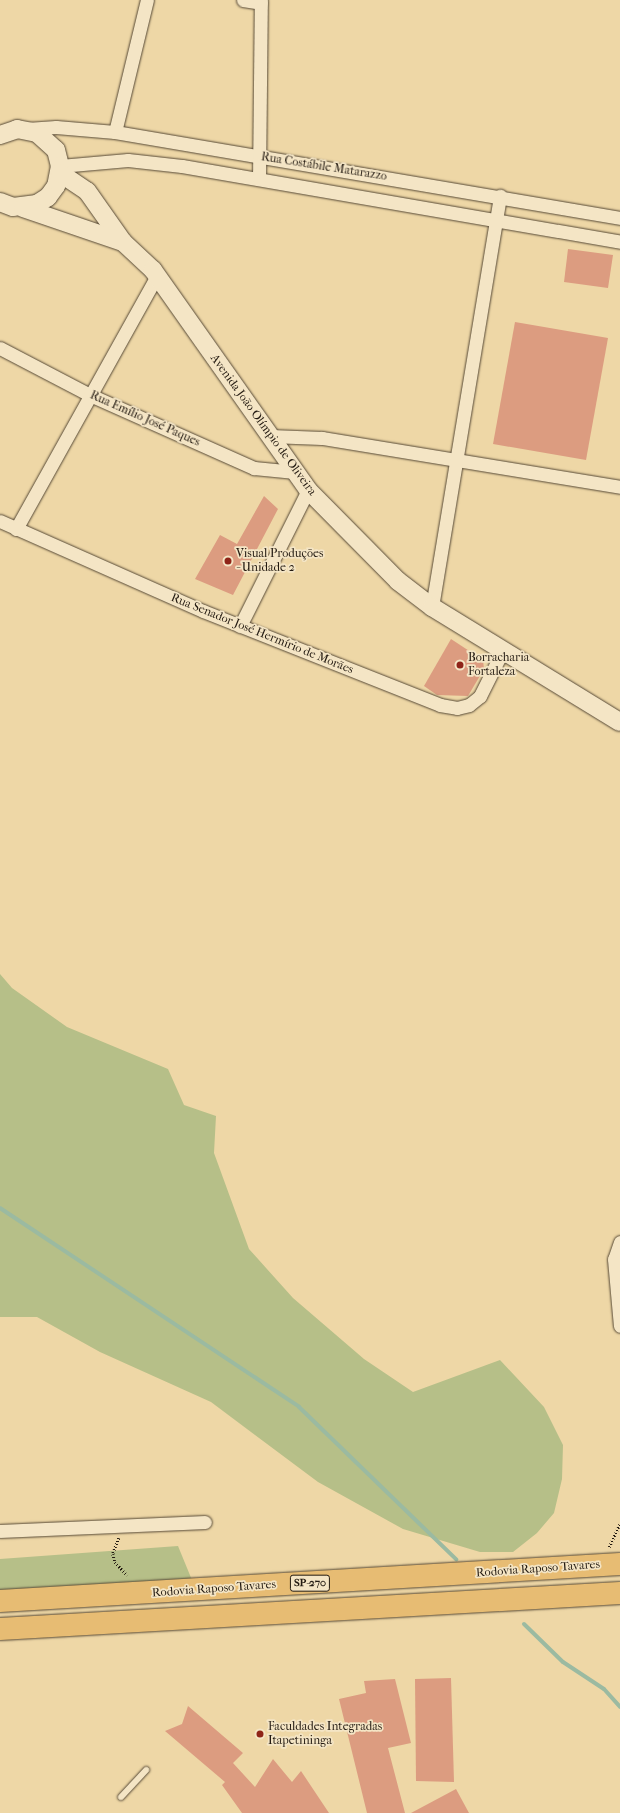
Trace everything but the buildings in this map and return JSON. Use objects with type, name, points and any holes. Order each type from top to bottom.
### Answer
[{"type":"highway","name":"Rodovia Raposo Tavares","points":[[0,1601],[143,1594],[620,1564]]},
{"type":"highway","name":"SP-270","points":[[0,1629],[620,1592]]},
{"type":"highway","points":[[0,1640],[104,1623]]},
{"type":"main road","points":[[3,132],[27,129],[47,139],[56,150],[60,170],[48,197],[23,208]]},
{"type":"main road","name":"Avenida João Olímpio de Oliveira","points":[[60,170],[87,191],[123,242],[153,270],[156,277],[308,490],[398,581],[432,607],[620,722]]},
{"type":"main road","name":"Avenida João Olímpio de Oliveira","points":[[0,202],[23,208],[123,242]]},
{"type":"street","points":[[115,132],[147,0]]},
{"type":"street","points":[[242,0],[261,2],[261,157],[259,179]]},
{"type":"street","name":"Rua Costábile Matarazzo","points":[[27,129],[56,127],[115,132],[500,196],[620,218]]},
{"type":"street","name":"Rua Costábile Matarazzo","points":[[60,170],[128,160],[259,179],[620,242]]},
{"type":"street","points":[[432,607],[458,461],[500,196]]},
{"type":"street","points":[[16,529],[156,277]]},
{"type":"street","name":"Rua Emílio José Paques","points":[[0,348],[90,395],[254,468],[295,472]]},
{"type":"street","points":[[270,436],[322,438],[620,487]]},
{"type":"street","points":[[240,626],[308,490]]},
{"type":"street","name":"Rua Senador José Hermírio de Morães","points":[[0,521],[240,626],[440,705],[457,708],[469,705],[480,696],[503,650]]},
{"type":"street","points":[[620,1242],[614,1259],[620,1326]]},
{"type":"street","points":[[0,1531],[204,1522]]},
{"type":"lane","points":[[121,1797],[146,1770]]},
{"type":"path","points":[[127,1525],[114,1547],[114,1558],[143,1594]]},
{"type":"green space","points":[[0,974],[12,988],[67,1027],[168,1069],[184,1105],[216,1116],[214,1153],[249,1249],[293,1298],[364,1359],[413,1392],[500,1360],[544,1407],[563,1445],[562,1479],[554,1513],[537,1533],[513,1552],[480,1552],[403,1529],[318,1482],[211,1402],[100,1352],[37,1317],[0,1317]]},
{"type":"green space","points":[[178,1546],[194,1585],[0,1594],[0,1559]]},
{"type":"waterway","points":[[0,1208],[299,1407],[456,1559]]},
{"type":"waterway","points":[[524,1624],[563,1662],[604,1689],[620,1707]]},
{"type":"place","name":"Visual Produções - Unidade 2","points":[[228,561]]},
{"type":"place","name":"Borracharia Fortaleza","points":[[460,665]]},
{"type":"place","name":"Faculdades Integradas Itapetininga","points":[[260,1734]]}]
